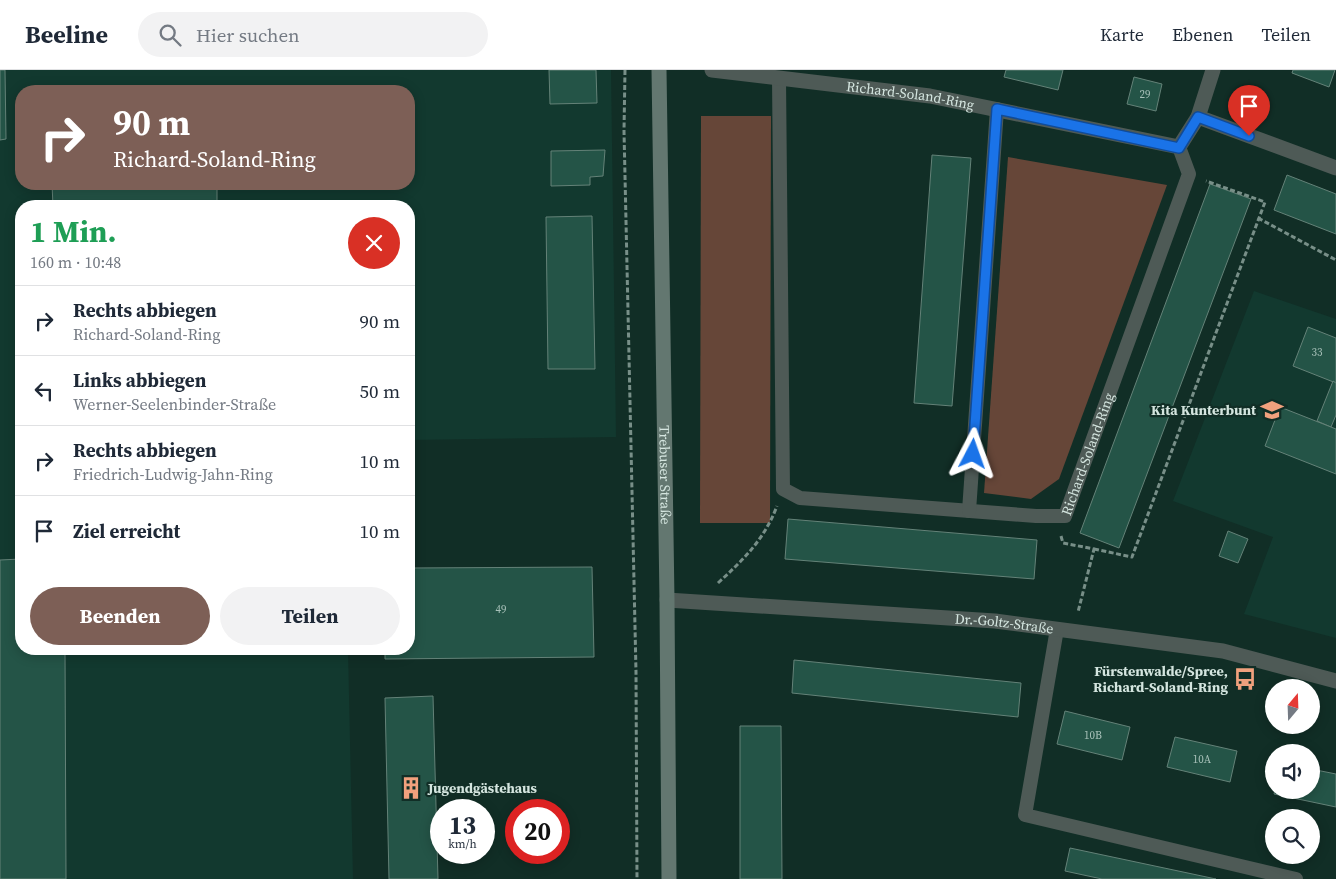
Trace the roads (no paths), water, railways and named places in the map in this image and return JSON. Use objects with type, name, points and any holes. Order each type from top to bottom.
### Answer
[{"type":"street","name":"Trebuser Straße","points":[[659,70],[668,600],[669,879]]},
{"type":"street","name":"Richard-Soland-Ring","points":[[712,70],[930,96],[1179,148]]},
{"type":"street","points":[[1179,148],[1198,117],[1213,70]]},
{"type":"street","points":[[1198,117],[1335,166]]},
{"type":"street","name":"Dr.-Goltz-Straße","points":[[668,600],[995,620],[1223,651],[1336,681]]},
{"type":"lane","name":"Richard-Soland-Ring","points":[[779,79],[783,489],[800,498],[969,511],[1065,516],[1189,174],[1179,148]]},
{"type":"lane","points":[[969,511],[997,109]]},
{"type":"lane","points":[[1057,629],[1025,815],[1296,879]]},
{"type":"place","name":"Kita Kunterbunt","points":[[1272,410]]},
{"type":"place","name":"Fürstenwalde/Spree, Richard-Soland-Ring","points":[[1245,679]]},
{"type":"place","name":"Jugendgästehaus","points":[[411,788]]}]
